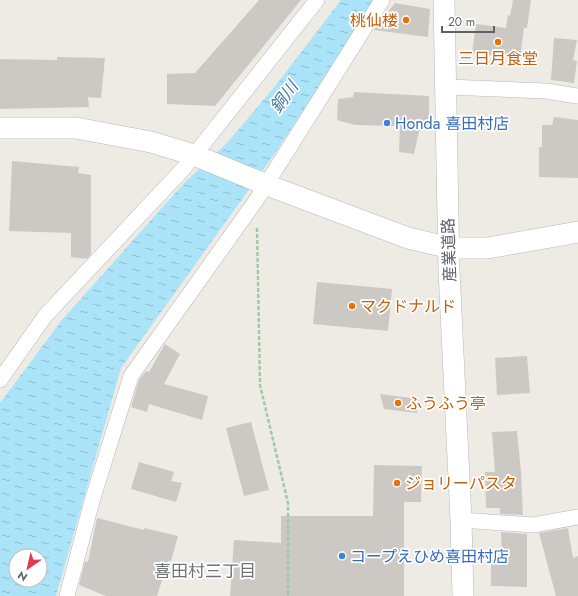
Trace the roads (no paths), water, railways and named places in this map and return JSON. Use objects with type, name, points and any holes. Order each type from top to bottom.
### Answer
[{"type":"street","points":[[0,380],[45,316],[194,155],[317,0]]},
{"type":"street","points":[[67,596],[92,501],[131,376],[263,183],[382,0]]},
{"type":"street","name":"産業道路","points":[[444,0],[450,248],[449,270],[461,520],[463,596]]},
{"type":"street","points":[[447,87],[546,91],[578,96]]},
{"type":"street","points":[[0,128],[76,128],[151,142],[194,155],[408,238],[450,248],[488,248],[578,232]]},
{"type":"street","points":[[461,520],[533,525],[578,517]]},
{"type":"water","name":"銅川","points":[[341,0],[378,0],[273,156],[121,368],[56,596],[0,596],[0,403],[61,321],[185,182],[227,143],[276,85]]},
{"type":"place","name":"桃仙楼","points":[[406,20]]},
{"type":"place","name":"三日月食堂","points":[[498,42]]},
{"type":"place","name":"Honda 喜田村店","points":[[387,123]]},
{"type":"place","name":"マクドナルド","points":[[352,306]]},
{"type":"place","name":"ふうふう亭","points":[[398,403]]},
{"type":"place","name":"ジョリーパスタ","points":[[397,483]]},
{"type":"place","name":"コープえひめ喜田村店","points":[[342,556]]},
{"type":"district","name":"喜田村三丁目","points":[[205,571]]}]
